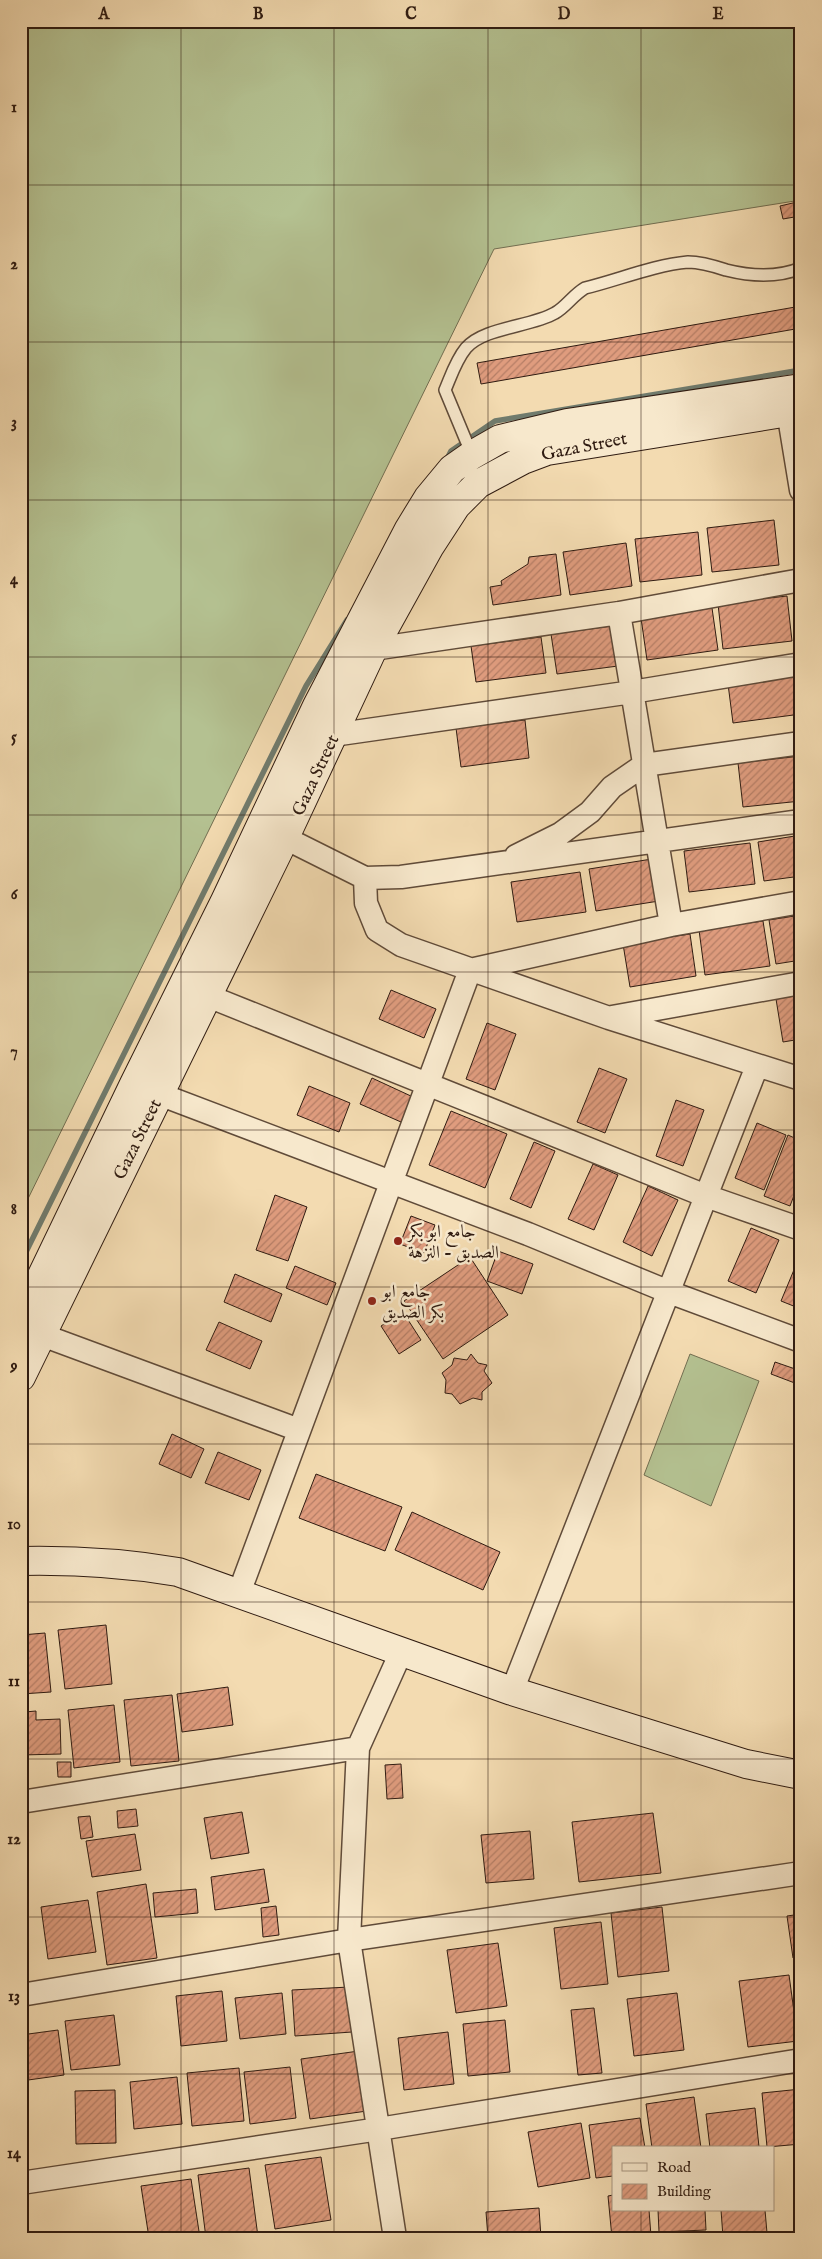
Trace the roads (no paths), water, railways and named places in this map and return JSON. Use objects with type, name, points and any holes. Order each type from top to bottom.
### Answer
[{"type":"main road","name":"Gaza Street","points":[[21,1377],[32,1327],[261,826],[317,706],[409,529],[428,498],[452,469],[472,455],[500,439],[541,428],[797,403]]},
{"type":"main road","name":"Gaza Street","points":[[32,1327],[159,1094],[285,838],[373,649],[430,546],[456,506],[478,484],[501,471],[547,451],[797,403]]},
{"type":"main road","points":[[21,1561],[72,1560],[128,1564],[178,1572],[402,1650],[512,1691],[746,1764],[801,1774]]},
{"type":"street","points":[[797,403],[801,490]]},
{"type":"street","points":[[373,649],[619,613],[801,580]]},
{"type":"street","points":[[619,613],[671,925]]},
{"type":"street","points":[[333,736],[632,692],[801,664]]},
{"type":"street","points":[[499,865],[560,834],[590,812],[612,787],[644,765],[801,743]]},
{"type":"street","points":[[261,826],[364,878],[401,877],[499,865],[801,821]]},
{"type":"street","points":[[364,878],[366,903],[378,930],[401,945],[609,1018],[801,1079]]},
{"type":"street","points":[[470,970],[671,925],[801,902]]},
{"type":"street","points":[[239,1593],[470,970]]},
{"type":"street","points":[[609,1018],[801,983]]},
{"type":"street","points":[[208,996],[706,1196],[801,1229]]},
{"type":"street","points":[[512,1691],[757,1066]]},
{"type":"street","points":[[159,1094],[528,1234],[668,1292],[801,1341]]},
{"type":"street","points":[[32,1327],[299,1430]]},
{"type":"street","points":[[395,2238],[349,1940],[358,1748],[402,1650]]},
{"type":"street","points":[[21,1802],[358,1748]]},
{"type":"street","points":[[21,1995],[349,1940],[801,1873]]},
{"type":"street","points":[[21,2183],[379,2129],[801,2060]]},
{"type":"lane","points":[[472,455],[445,390],[458,361],[467,347],[480,338],[555,314],[584,288],[666,267],[698,263],[734,272],[772,275],[787,274],[801,268]]},
{"type":"waterway","points":[[447,459],[451,451],[495,421],[801,370]]},
{"type":"waterway","points":[[21,1262],[306,686],[347,620]]},
{"type":"place","name":"جامع ابو بكر الصدبق - النزهة","points":[[398,1241]]},
{"type":"place","name":"جامع ابو بكر الصديق","points":[[372,1301]]}]
